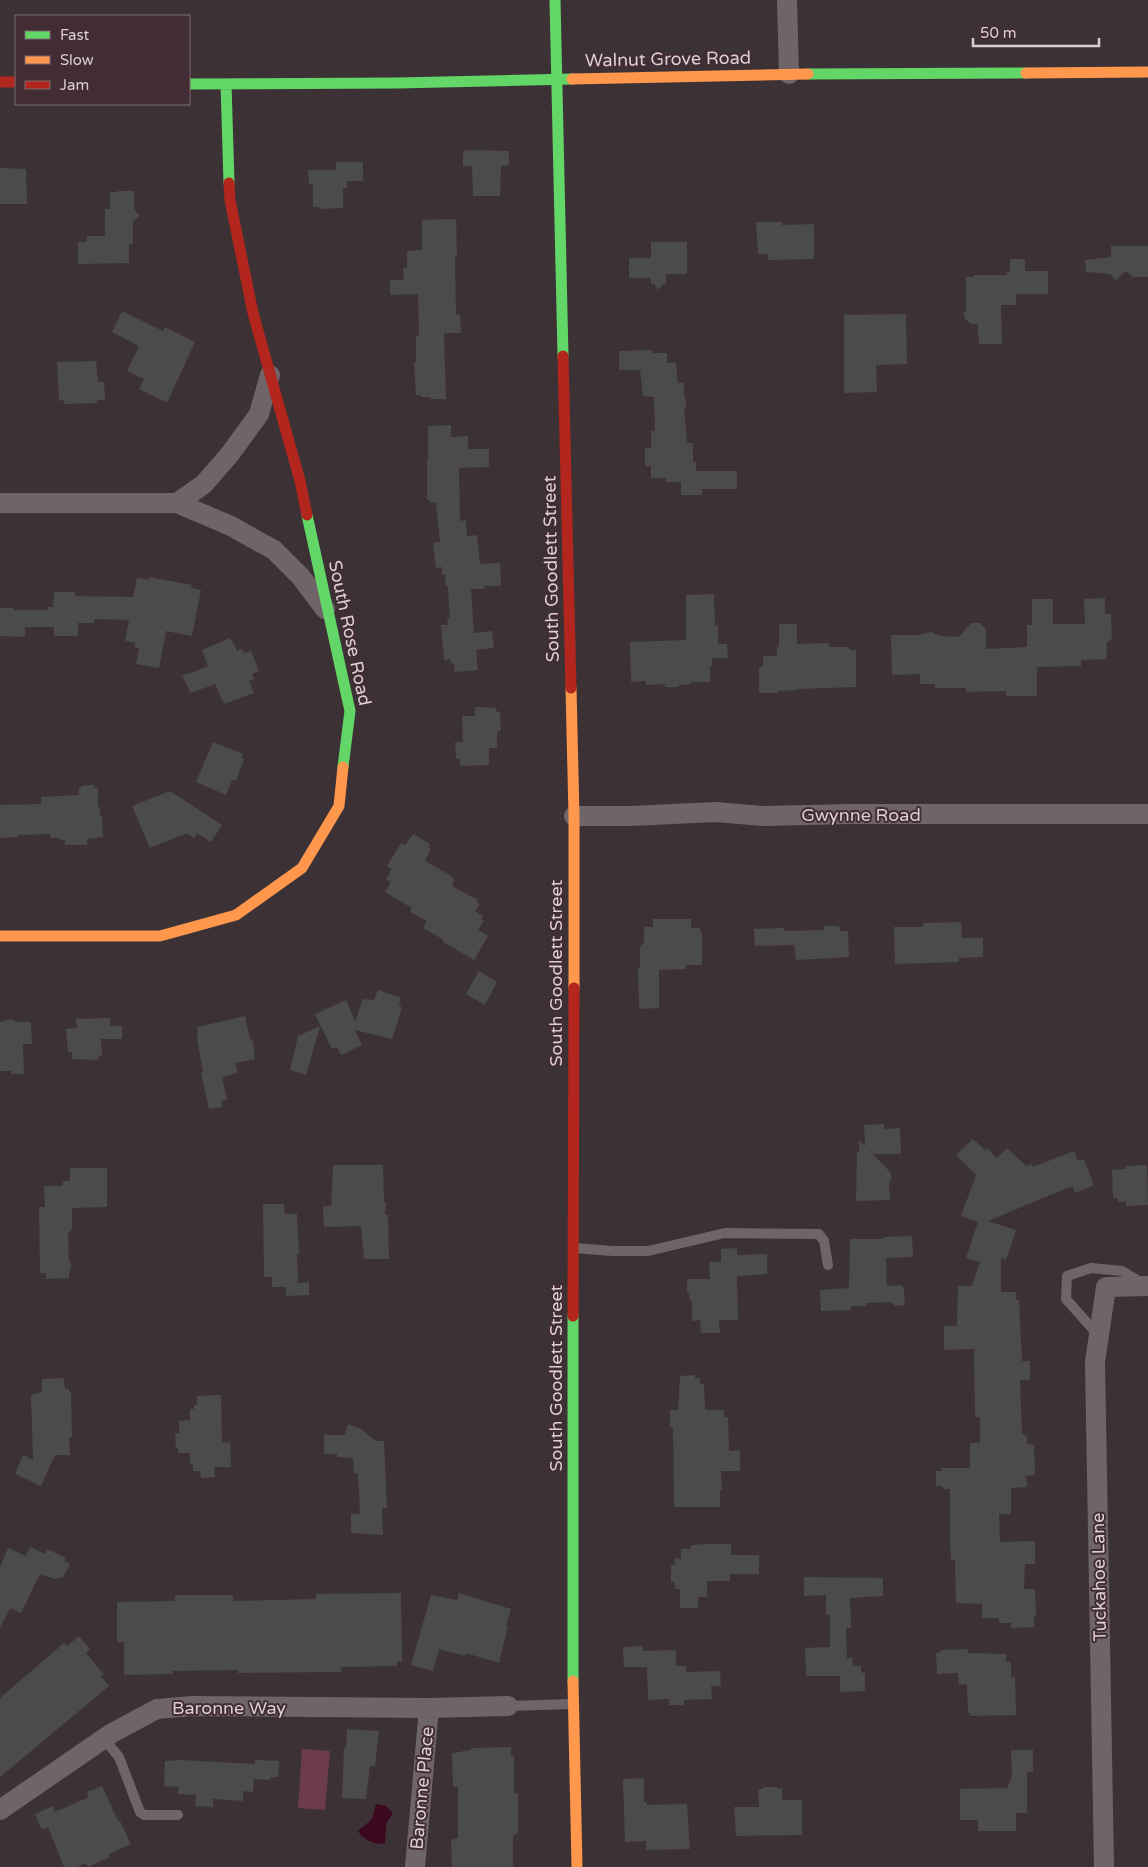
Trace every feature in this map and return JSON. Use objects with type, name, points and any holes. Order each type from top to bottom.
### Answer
[{"type":"main road","name":"South Goodlett Street","points":[[556,0],[574,816],[573,1704],[576,1867]]},
{"type":"main road","name":"Walnut Grove Road","points":[[190,84],[558,80],[788,74],[1148,72]]},
{"type":"main road","points":[[0,82],[15,82]]},
{"type":"main road","name":"South Rose Road","points":[[0,936],[160,936],[236,915],[302,868],[339,806],[350,711],[300,481],[253,313],[230,200],[226,84]]},
{"type":"street","points":[[787,0],[788,74]]},
{"type":"street","points":[[177,503],[204,484],[230,454],[259,414],[270,375]]},
{"type":"street","points":[[0,504],[177,503],[231,526],[274,550],[301,577],[331,618]]},
{"type":"street","name":"Gwynne Road","points":[[574,816],[631,816],[715,812],[764,816],[849,814],[1148,814]]},
{"type":"street","name":"Tuckahoe Lane","points":[[1104,1867],[1095,1362],[1106,1288],[1148,1286]]},
{"type":"street","name":"Baronne Way","points":[[0,1810],[104,1739],[157,1709],[192,1706],[429,1708],[508,1706]]},
{"type":"street","name":"Baronne Place","points":[[415,1867],[429,1708]]},
{"type":"lane","points":[[573,1247],[613,1251],[648,1251],[725,1233],[819,1234],[824,1242],[828,1266]]},
{"type":"lane","points":[[1099,1335],[1066,1299],[1067,1276],[1091,1268],[1122,1271],[1148,1286]]},
{"type":"lane","points":[[508,1706],[573,1704]]},
{"type":"lane","points":[[104,1739],[119,1757],[140,1812],[144,1815],[178,1815]]},
{"type":"shaded area","points":[[302,1749],[330,1751],[325,1810],[298,1808]]},
{"type":"shaded area","points":[[376,1804],[386,1806],[393,1813],[386,1824],[385,1844],[370,1841],[358,1831],[372,1819]]},
{"type":"building","points":[[463,151],[509,151],[509,165],[501,166],[500,196],[473,196],[472,166],[463,166]]},
{"type":"building","points":[[336,162],[363,162],[363,181],[347,181],[347,188],[343,188],[343,207],[319,209],[319,207],[313,207],[313,184],[309,184],[308,170],[336,170]]},
{"type":"building","points":[[0,168],[26,169],[27,204],[0,204]]},
{"type":"building","points":[[134,191],[134,209],[140,216],[133,221],[133,244],[129,244],[129,263],[78,264],[78,242],[87,242],[87,236],[105,236],[105,209],[110,209],[110,192]]},
{"type":"building","points":[[456,219],[456,315],[460,315],[461,333],[444,333],[446,399],[431,399],[430,397],[416,395],[414,362],[416,362],[416,336],[419,336],[418,294],[390,295],[390,280],[404,280],[403,268],[407,268],[407,251],[422,250],[422,220]]},
{"type":"building","points":[[756,222],[782,222],[782,225],[814,224],[814,259],[768,260],[768,254],[758,254]]},
{"type":"building","points":[[651,242],[687,242],[687,274],[666,274],[666,284],[663,284],[658,290],[654,284],[651,284],[651,278],[629,278],[629,258],[651,258]]},
{"type":"building","points":[[1111,246],[1148,246],[1148,277],[1133,277],[1126,271],[1116,280],[1110,274],[1086,272],[1085,260],[1111,257]]},
{"type":"building","points":[[1010,259],[1025,259],[1025,271],[1048,271],[1048,294],[1016,294],[1016,305],[1001,305],[1002,344],[979,344],[978,324],[971,324],[964,318],[966,310],[966,277],[974,277],[974,275],[1007,275],[1007,272],[1010,272]]},
{"type":"building","points":[[122,311],[163,331],[165,327],[195,342],[167,403],[139,389],[144,379],[127,371],[139,346],[112,332]]},
{"type":"building","points":[[906,314],[907,364],[876,365],[877,392],[844,393],[844,315]]},
{"type":"building","points":[[652,350],[652,353],[667,353],[667,363],[676,363],[678,383],[684,383],[687,443],[693,443],[693,462],[696,462],[696,471],[737,471],[737,489],[702,489],[702,495],[681,495],[681,482],[666,482],[666,478],[651,478],[651,466],[645,466],[645,448],[651,448],[651,431],[655,431],[654,397],[643,396],[640,370],[619,370],[619,351]]},
{"type":"building","points":[[96,361],[98,382],[104,382],[105,400],[97,400],[97,403],[64,404],[64,400],[59,401],[57,362]]},
{"type":"building","points":[[451,425],[451,437],[468,436],[468,449],[489,449],[489,467],[459,468],[460,521],[466,520],[467,536],[477,535],[480,564],[500,563],[501,586],[484,586],[485,589],[471,589],[474,633],[492,631],[494,648],[476,650],[478,670],[455,672],[454,663],[451,664],[450,659],[444,660],[441,625],[448,625],[447,619],[450,618],[448,586],[446,586],[445,575],[442,575],[442,567],[436,568],[433,543],[440,542],[436,502],[430,503],[430,500],[427,500],[428,426]]},
{"type":"building","points":[[149,577],[192,585],[191,588],[201,590],[192,636],[166,631],[159,668],[136,664],[139,648],[134,647],[135,643],[125,641],[129,620],[95,619],[94,623],[78,623],[78,636],[54,636],[54,627],[25,627],[25,637],[0,636],[0,608],[48,610],[48,607],[53,607],[54,592],[75,592],[75,596],[133,597],[137,578],[149,580]]},
{"type":"building","points":[[714,594],[715,626],[718,626],[718,644],[727,644],[728,658],[712,658],[710,682],[691,682],[691,684],[679,685],[679,687],[665,687],[665,684],[646,685],[646,681],[631,682],[630,642],[686,640],[686,595]]},
{"type":"building","points":[[1105,598],[1105,614],[1110,614],[1111,616],[1112,639],[1107,642],[1106,659],[1081,660],[1081,666],[1037,667],[1037,696],[1006,696],[1006,691],[966,692],[966,688],[935,688],[935,684],[920,684],[920,674],[892,675],[891,635],[920,635],[931,632],[941,636],[959,637],[971,623],[980,623],[986,630],[986,649],[1027,647],[1027,625],[1032,625],[1032,599],[1053,599],[1053,624],[1085,624],[1084,599]]},
{"type":"building","points":[[779,624],[797,624],[797,644],[829,643],[829,647],[849,647],[849,650],[856,650],[856,687],[798,689],[778,691],[778,693],[759,693],[759,667],[763,667],[763,656],[777,656]]},
{"type":"building","points":[[230,638],[237,651],[242,648],[244,653],[251,651],[259,671],[252,674],[254,679],[249,681],[254,693],[224,704],[215,684],[191,693],[182,676],[208,666],[202,650]]},
{"type":"building","points":[[475,707],[496,708],[496,711],[500,712],[501,730],[497,732],[497,748],[489,748],[489,765],[460,766],[460,759],[456,759],[455,742],[463,742],[462,716],[475,716]]},
{"type":"building","points":[[213,742],[243,754],[241,758],[244,759],[236,781],[232,780],[226,795],[196,782]]},
{"type":"building","points":[[94,785],[94,788],[98,788],[98,807],[100,807],[100,816],[102,816],[103,837],[87,839],[87,845],[65,845],[65,840],[50,838],[50,834],[18,835],[18,837],[0,838],[0,805],[41,804],[41,797],[79,795],[79,788],[81,786]]},
{"type":"building","points":[[170,791],[222,825],[211,842],[197,833],[194,838],[187,833],[150,848],[132,806]]},
{"type":"building","points":[[413,834],[430,844],[428,848],[431,849],[425,861],[452,876],[454,879],[452,886],[478,900],[477,902],[480,904],[475,911],[483,916],[481,919],[484,920],[478,930],[488,936],[474,960],[423,928],[427,921],[410,912],[412,908],[385,892],[391,882],[386,879],[392,869],[387,866],[401,843],[405,845]]},
{"type":"building","points":[[653,919],[691,919],[691,928],[700,928],[700,932],[702,932],[702,965],[686,965],[686,969],[659,970],[659,1008],[639,1009],[638,968],[640,968],[640,947],[644,942],[644,927],[653,927]]},
{"type":"building","points":[[961,922],[962,938],[983,938],[983,957],[959,958],[959,962],[895,964],[894,927],[923,927],[923,923]]},
{"type":"building","points":[[824,926],[839,926],[840,931],[848,931],[849,957],[796,960],[794,945],[755,946],[754,929],[784,928],[785,931],[824,930]]},
{"type":"building","points":[[479,971],[497,982],[485,1005],[466,994]]},
{"type":"building","points":[[378,990],[401,998],[399,1005],[401,1006],[401,1011],[392,1039],[355,1030],[362,1045],[341,1055],[337,1047],[332,1049],[315,1014],[346,1000],[355,1021],[363,999],[374,1000]]},
{"type":"building","points":[[245,1016],[250,1039],[253,1041],[255,1059],[235,1063],[238,1073],[222,1077],[227,1100],[221,1101],[222,1107],[209,1109],[201,1073],[203,1072],[197,1027]]},
{"type":"building","points":[[110,1018],[110,1026],[122,1026],[122,1039],[101,1039],[102,1056],[99,1056],[97,1060],[72,1059],[72,1052],[68,1052],[66,1029],[77,1028],[76,1019]]},
{"type":"building","points":[[11,1019],[17,1022],[31,1022],[32,1044],[23,1044],[24,1074],[11,1074],[11,1071],[0,1071],[0,1022]]},
{"type":"building","points":[[320,1026],[306,1075],[290,1070],[298,1036]]},
{"type":"building","points":[[884,1124],[884,1129],[900,1128],[901,1154],[873,1154],[891,1173],[889,1183],[890,1200],[856,1201],[857,1152],[859,1152],[859,1140],[865,1146],[864,1125]]},
{"type":"building","points":[[973,1139],[985,1150],[987,1148],[997,1158],[1007,1148],[1026,1166],[1032,1164],[1033,1167],[1074,1151],[1078,1161],[1084,1159],[1094,1185],[1075,1193],[1072,1186],[988,1221],[1016,1230],[1006,1260],[1001,1258],[1001,1292],[1016,1292],[1016,1300],[1019,1300],[1022,1361],[1030,1361],[1030,1380],[1020,1380],[1022,1434],[1027,1436],[1027,1444],[1034,1445],[1035,1475],[1026,1476],[1027,1487],[1011,1488],[1011,1514],[999,1514],[1000,1542],[1035,1541],[1035,1564],[1025,1564],[1024,1589],[1035,1589],[1036,1616],[1034,1616],[1034,1627],[1011,1628],[1011,1623],[999,1623],[999,1618],[982,1618],[982,1604],[956,1603],[955,1560],[951,1560],[950,1543],[950,1489],[936,1486],[936,1471],[942,1471],[942,1468],[970,1468],[970,1443],[980,1443],[980,1417],[975,1417],[974,1349],[944,1350],[944,1326],[957,1326],[958,1286],[972,1286],[980,1262],[966,1258],[978,1222],[961,1216],[976,1175],[956,1155]]},
{"type":"building","points":[[333,1165],[383,1165],[384,1202],[386,1202],[385,1215],[388,1215],[389,1259],[364,1259],[361,1226],[324,1227],[323,1206],[331,1206]]},
{"type":"building","points":[[1147,1165],[1148,1205],[1126,1206],[1126,1201],[1118,1202],[1118,1198],[1113,1198],[1112,1170],[1126,1169],[1126,1166]]},
{"type":"building","points":[[70,1168],[107,1168],[107,1207],[72,1208],[72,1228],[68,1234],[69,1261],[71,1264],[69,1278],[46,1279],[46,1273],[40,1273],[39,1207],[45,1207],[44,1186],[63,1186],[63,1181],[70,1181]]},
{"type":"building","points":[[263,1204],[284,1204],[285,1214],[297,1214],[298,1283],[309,1282],[309,1295],[286,1296],[286,1287],[272,1287],[272,1277],[264,1277]]},
{"type":"building","points":[[912,1236],[913,1257],[886,1258],[887,1286],[901,1285],[904,1289],[905,1305],[895,1306],[892,1302],[866,1303],[866,1306],[851,1306],[851,1310],[821,1311],[820,1290],[849,1288],[850,1239],[883,1239],[885,1237]]},
{"type":"building","points":[[737,1248],[737,1255],[767,1254],[767,1274],[737,1276],[738,1320],[719,1320],[720,1333],[701,1333],[700,1320],[692,1321],[692,1301],[690,1301],[689,1293],[687,1293],[687,1279],[710,1279],[709,1262],[721,1262],[721,1249]]},
{"type":"building","points":[[695,1375],[695,1378],[700,1378],[700,1384],[704,1384],[705,1410],[724,1410],[724,1417],[728,1417],[729,1451],[740,1450],[740,1471],[721,1471],[722,1490],[720,1490],[720,1507],[674,1507],[673,1427],[670,1427],[670,1410],[678,1410],[680,1376]]},
{"type":"building","points":[[64,1378],[65,1389],[69,1389],[69,1392],[71,1392],[72,1437],[69,1437],[70,1455],[55,1455],[41,1486],[15,1474],[23,1455],[33,1460],[31,1395],[42,1392],[42,1379]]},
{"type":"building","points":[[221,1395],[222,1443],[230,1442],[231,1467],[214,1467],[215,1477],[201,1478],[200,1471],[193,1471],[193,1464],[190,1465],[190,1453],[178,1453],[175,1433],[179,1433],[179,1421],[190,1420],[190,1409],[194,1409],[194,1405],[197,1405],[197,1396]]},
{"type":"building","points":[[348,1424],[361,1429],[376,1441],[384,1441],[387,1508],[382,1508],[383,1535],[351,1533],[351,1514],[360,1514],[358,1473],[354,1473],[353,1458],[337,1457],[337,1454],[324,1454],[324,1435],[345,1435]]},
{"type":"building","points":[[731,1544],[731,1555],[759,1555],[759,1574],[730,1574],[730,1581],[707,1581],[707,1597],[698,1597],[698,1608],[680,1608],[680,1589],[675,1589],[675,1582],[671,1582],[671,1565],[675,1565],[675,1558],[681,1559],[681,1549],[690,1549],[691,1545]]},
{"type":"building","points":[[30,1547],[45,1554],[47,1549],[66,1558],[64,1561],[70,1564],[63,1577],[55,1579],[40,1574],[21,1613],[10,1608],[0,1628],[0,1567],[8,1548],[26,1556]]},
{"type":"building","points":[[804,1577],[883,1578],[883,1596],[850,1598],[851,1628],[846,1628],[847,1658],[852,1658],[853,1666],[861,1666],[861,1673],[865,1672],[865,1691],[840,1692],[840,1676],[806,1676],[805,1648],[830,1647],[830,1614],[826,1615],[826,1595],[804,1596]]},
{"type":"building","points":[[401,1593],[402,1662],[397,1661],[397,1666],[341,1667],[341,1672],[238,1673],[238,1670],[173,1671],[173,1674],[124,1675],[124,1642],[117,1642],[117,1602],[175,1601],[175,1595],[233,1595],[233,1601],[316,1599],[316,1594]]},
{"type":"building","points":[[459,1593],[511,1609],[499,1663],[466,1653],[465,1656],[439,1649],[433,1671],[411,1665],[431,1595],[457,1600]]},
{"type":"building","points":[[79,1636],[90,1649],[86,1653],[104,1675],[100,1675],[109,1686],[0,1777],[0,1698],[64,1643],[67,1646]]},
{"type":"building","points":[[642,1646],[643,1651],[676,1650],[676,1666],[686,1666],[686,1672],[720,1671],[721,1686],[711,1686],[712,1699],[684,1700],[684,1705],[669,1705],[669,1699],[648,1700],[647,1667],[624,1667],[623,1647]]},
{"type":"building","points":[[968,1649],[968,1653],[1006,1654],[1006,1662],[1011,1662],[1011,1677],[1015,1677],[1016,1715],[970,1716],[970,1713],[968,1713],[967,1684],[959,1685],[958,1673],[937,1674],[936,1653],[941,1652],[941,1650]]},
{"type":"building","points":[[347,1729],[379,1731],[375,1766],[370,1766],[366,1799],[342,1798],[344,1748],[346,1748]]},
{"type":"building","points":[[511,1747],[511,1756],[514,1756],[514,1792],[518,1794],[518,1833],[513,1835],[513,1867],[452,1867],[451,1840],[458,1838],[458,1787],[453,1787],[452,1753],[471,1750],[471,1748]]},
{"type":"building","points":[[1011,1750],[1033,1750],[1033,1772],[1027,1772],[1027,1813],[1016,1813],[1016,1831],[978,1831],[978,1820],[960,1820],[960,1789],[1007,1788],[1012,1776]]},
{"type":"building","points":[[255,1760],[279,1761],[278,1777],[271,1777],[270,1780],[254,1779],[253,1792],[243,1791],[243,1801],[213,1799],[213,1807],[195,1806],[196,1795],[178,1794],[179,1787],[164,1786],[165,1761],[255,1764]]},
{"type":"building","points":[[644,1778],[644,1802],[647,1802],[647,1805],[687,1804],[690,1849],[646,1850],[646,1841],[625,1842],[623,1779]]},
{"type":"building","points":[[102,1786],[131,1844],[109,1854],[110,1857],[88,1867],[86,1863],[77,1867],[64,1867],[48,1827],[42,1830],[35,1814],[53,1806],[55,1812],[89,1797],[87,1792]]},
{"type":"building","points":[[763,1787],[782,1788],[782,1800],[802,1800],[802,1835],[736,1836],[734,1807],[759,1807],[758,1789],[763,1789]]},
{"type":"traffic: fast","points":[[555,0],[563,356]]},
{"type":"traffic: fast","points":[[808,74],[1026,73]]},
{"type":"traffic: fast","points":[[190,84],[397,83],[572,79]]},
{"type":"traffic: fast","points":[[226,84],[229,183]]},
{"type":"traffic: fast","points":[[307,515],[350,711],[343,767]]},
{"type":"traffic: fast","points":[[573,1316],[573,1681]]},
{"type":"traffic: slow","points":[[1026,73],[1148,72]]},
{"type":"traffic: slow","points":[[572,79],[808,74]]},
{"type":"traffic: slow","points":[[571,688],[574,816],[574,988]]},
{"type":"traffic: slow","points":[[0,936],[160,936],[236,915],[302,868],[339,806],[343,767]]},
{"type":"traffic: slow","points":[[573,1681],[577,1867]]},
{"type":"traffic: jam","points":[[0,82],[15,82]]},
{"type":"traffic: jam","points":[[229,183],[230,200],[253,313],[300,481],[307,515]]},
{"type":"traffic: jam","points":[[563,356],[571,688]]},
{"type":"traffic: jam","points":[[573,1316],[574,988]]}]
